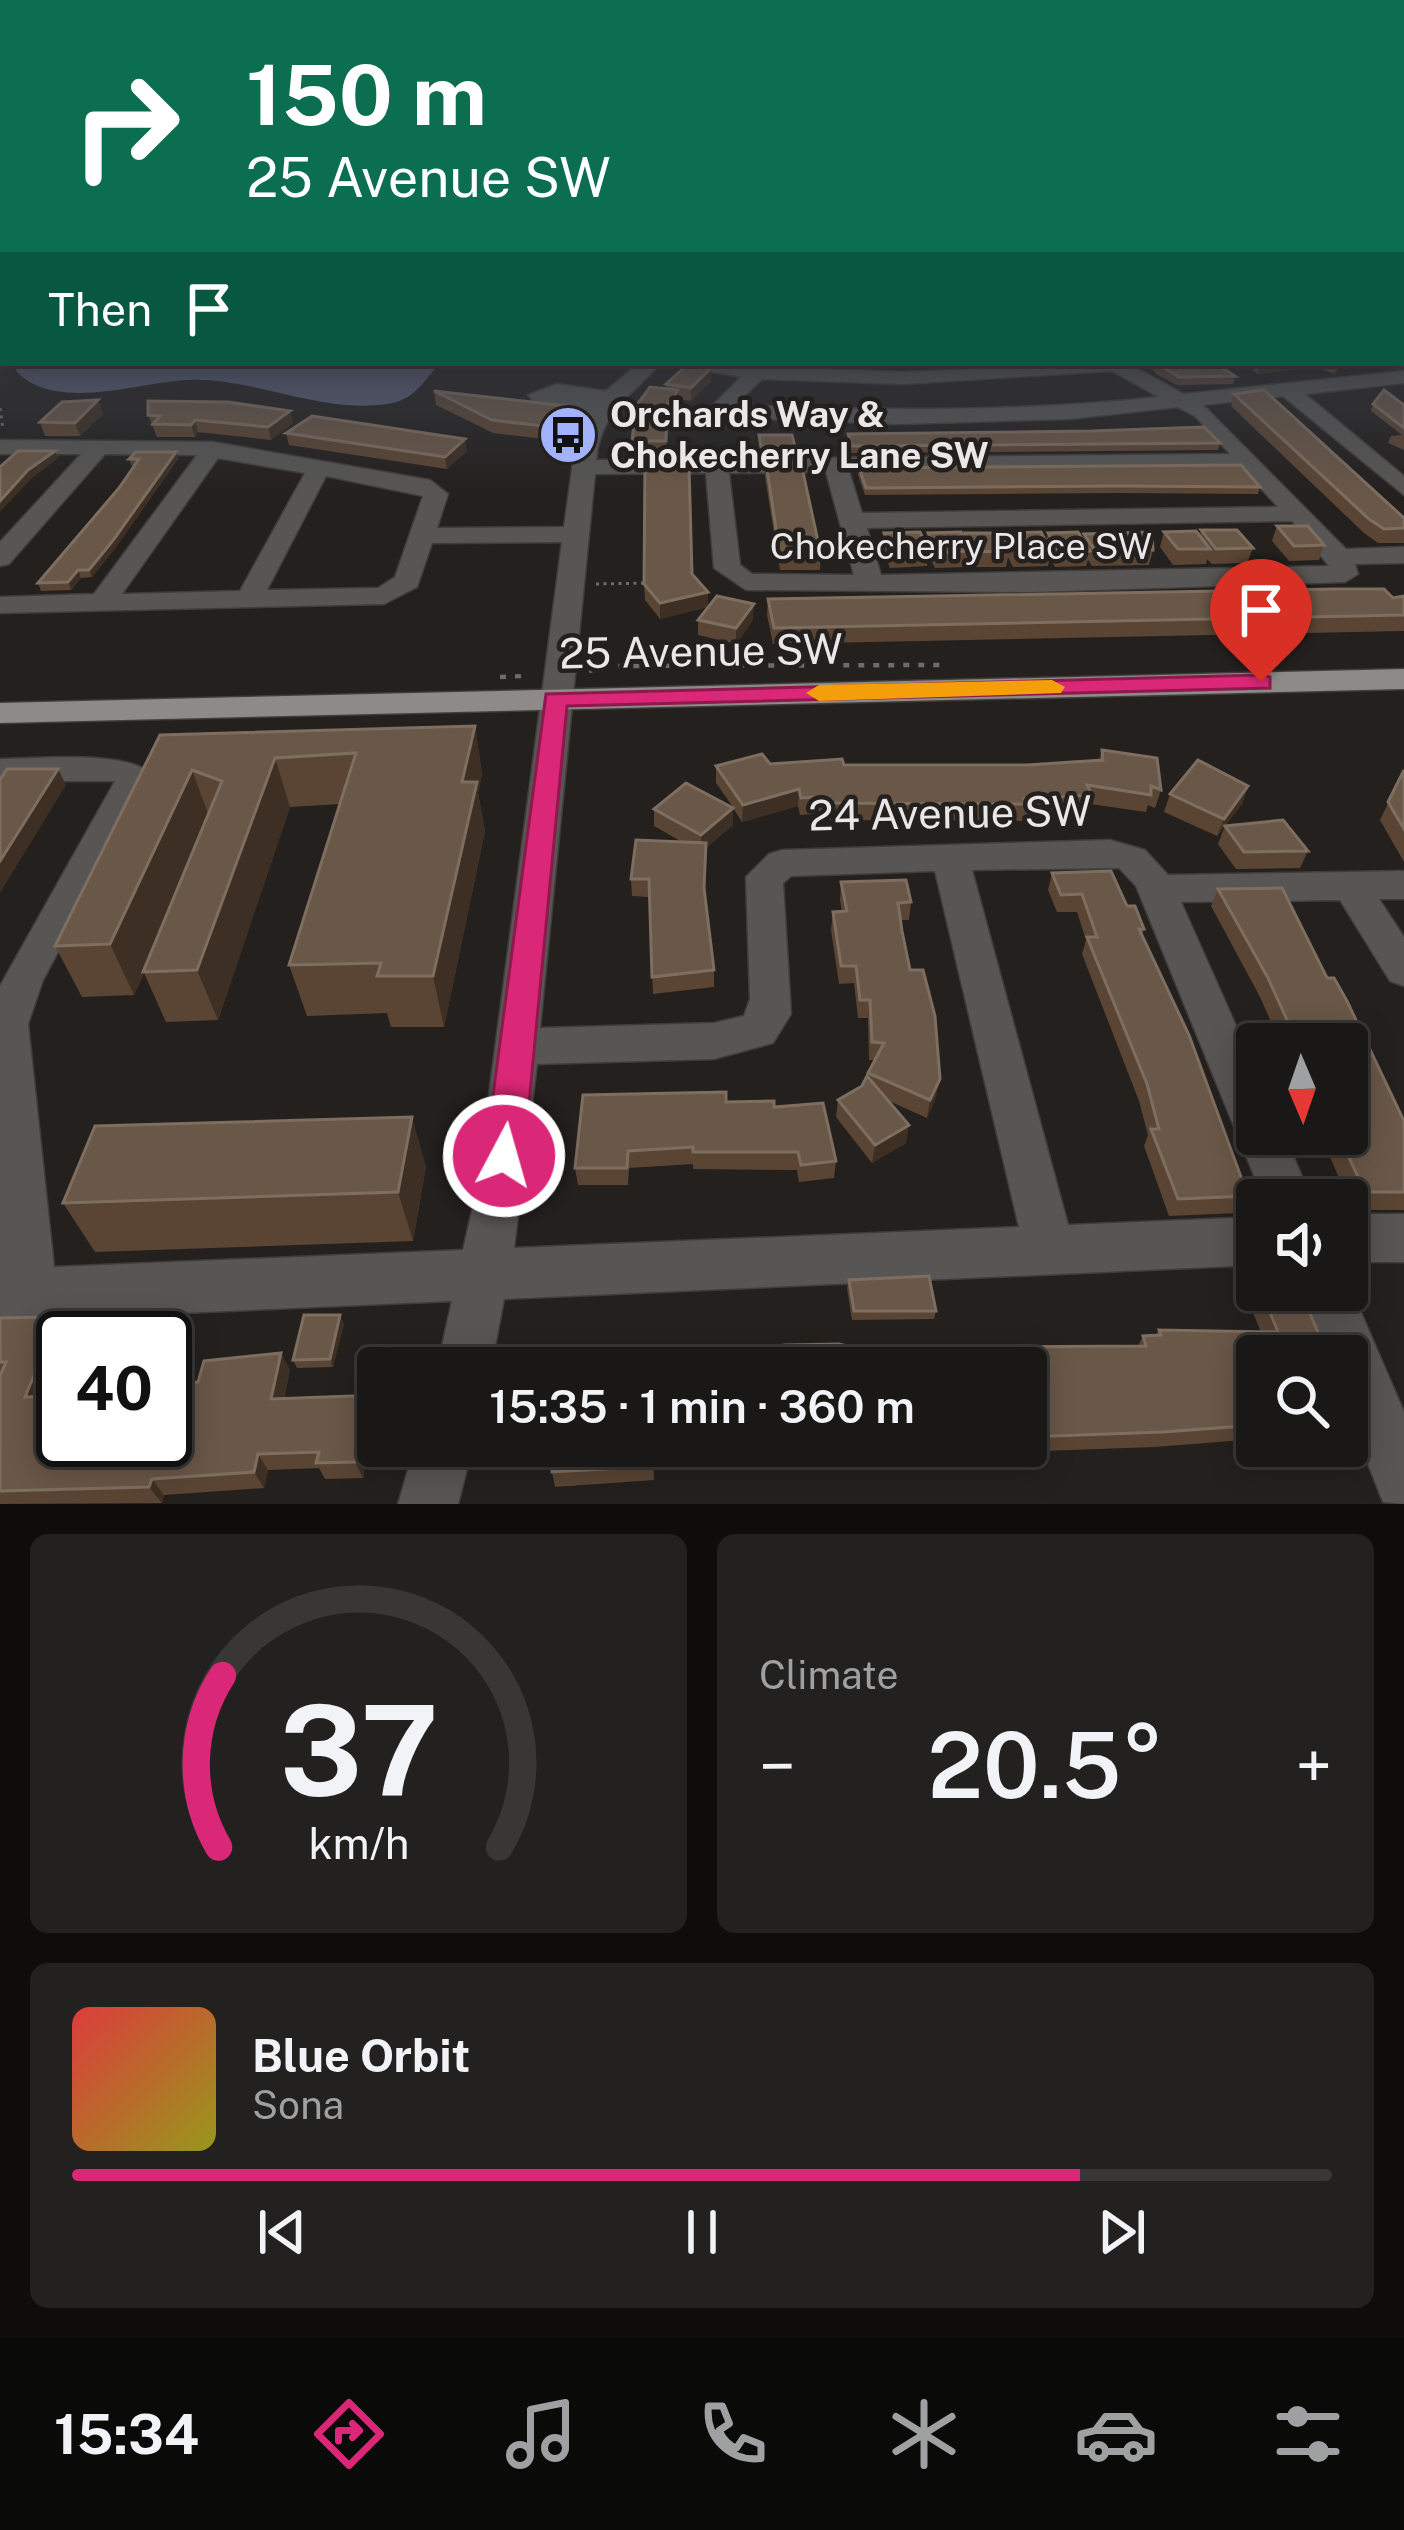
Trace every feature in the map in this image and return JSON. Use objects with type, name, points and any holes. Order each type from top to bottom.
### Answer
[{"type":"main road","name":"25 Avenue SW","points":[[0,712],[1404,679]]},
{"type":"street","points":[[469,1347],[486,1272],[516,1047],[589,430],[604,403],[647,366]]},
{"type":"street","points":[[701,366],[758,372],[966,373],[1090,366]]},
{"type":"street","points":[[1129,366],[1189,403],[1340,557],[1404,555]]},
{"type":"street","points":[[1365,366],[1404,396]]},
{"type":"street","points":[[712,467],[709,424],[758,372]]},
{"type":"street","points":[[718,411],[918,417],[1189,403],[1404,377]]},
{"type":"street","points":[[1286,388],[1404,488]]},
{"type":"street","points":[[0,558],[101,445]]},
{"type":"street","points":[[0,447],[212,449],[435,490],[407,580],[394,592],[371,598],[0,605]]},
{"type":"street","points":[[102,603],[212,449]]},
{"type":"street","points":[[584,467],[1249,460]]},
{"type":"street","points":[[836,465],[870,584]]},
{"type":"street","points":[[248,601],[319,467]]},
{"type":"street","name":"Chokecherry Place SW","points":[[712,467],[727,568],[734,577],[761,584],[1328,578],[1347,571],[1340,557]]},
{"type":"street","points":[[855,521],[1299,514]]},
{"type":"street","points":[[423,536],[575,534]]},
{"type":"street","points":[[0,770],[106,770],[135,776],[23,980],[8,1024],[15,1294],[1236,1242]]},
{"type":"street","name":"24 Avenue SW","points":[[516,1047],[713,1041],[758,1031],[770,1014],[771,999],[763,888],[772,870],[796,860],[1093,852],[1144,874],[1404,885]]},
{"type":"street","points":[[950,856],[1049,1248]]},
{"type":"street","points":[[1144,874],[1236,1078]]},
{"type":"street","points":[[1351,886],[1404,970]]},
{"type":"street","points":[[1368,1238],[1404,1238]]},
{"type":"street","points":[[1334,1311],[1404,1481]]},
{"type":"street","points":[[428,1504],[438,1467]]},
{"type":"path","points":[[596,584],[662,583]]},
{"type":"path","points":[[594,671],[606,666],[952,666]]},
{"type":"water","points":[[18,366],[438,366],[408,397],[367,406],[213,381],[75,393],[33,384],[16,371]]},
{"type":"building","points":[[686,366],[711,368],[691,388],[666,384]]},
{"type":"building","points":[[1161,366],[1220,366],[1235,376],[1179,377]]},
{"type":"building","points":[[650,387],[678,390],[667,405],[666,441],[632,441],[636,406]]},
{"type":"building","points":[[1264,390],[1404,518],[1404,528],[1384,529],[1369,519],[1234,394]]},
{"type":"building","points":[[1384,390],[1404,405],[1404,428],[1373,404]]},
{"type":"building","points":[[434,391],[567,406],[553,426],[543,426],[492,420]]},
{"type":"building","points":[[98,400],[75,423],[40,422],[62,402]]},
{"type":"building","points":[[148,401],[228,402],[290,411],[268,427],[195,420],[191,425],[153,424],[160,416],[148,415]]},
{"type":"building","points":[[312,416],[465,439],[445,457],[286,433]]},
{"type":"building","points":[[1204,427],[1220,443],[852,446],[848,434],[1092,431]]},
{"type":"building","points":[[759,435],[792,435],[795,447],[761,447]]},
{"type":"building","points":[[18,451],[55,451],[28,470],[0,501],[0,467]]},
{"type":"building","points":[[136,452],[176,452],[89,570],[78,570],[68,582],[38,583],[119,488],[139,459],[129,459]]},
{"type":"building","points":[[766,463],[801,463],[821,555],[780,555]]},
{"type":"building","points":[[645,464],[689,466],[692,574],[708,592],[660,603],[644,584]]},
{"type":"building","points":[[1241,465],[1260,487],[866,488],[859,468]]},
{"type":"building","points":[[1277,526],[1308,526],[1324,545],[1294,546]]},
{"type":"building","points":[[1201,530],[1237,530],[1253,548],[1216,549]]},
{"type":"building","points":[[1196,531],[1210,549],[1178,549],[1164,532]]},
{"type":"building","points":[[920,532],[929,551],[892,553],[884,533]]},
{"type":"building","points":[[961,532],[971,551],[937,553],[928,533]]},
{"type":"building","points":[[1041,532],[1051,551],[1016,552],[1006,533]]},
{"type":"building","points":[[1078,532],[1090,551],[1059,552],[1048,533]]},
{"type":"building","points":[[1152,532],[1153,550],[1095,551],[1084,534]]},
{"type":"building","points":[[965,533],[999,533],[1009,551],[974,552]]},
{"type":"building","points":[[1384,589],[1393,598],[1404,596],[1404,615],[774,628],[768,599]]},
{"type":"building","points":[[717,596],[754,604],[736,628],[698,620]]},
{"type":"building","points":[[475,726],[462,782],[477,782],[433,976],[377,976],[381,963],[289,965],[356,753],[275,758],[197,970],[143,972],[222,781],[192,770],[110,944],[55,946],[160,735]]},
{"type":"building","points":[[1102,750],[1157,758],[1161,790],[1151,786],[1151,795],[1087,785],[1092,795],[1024,799],[1026,804],[817,803],[816,797],[801,798],[799,789],[743,805],[716,766],[762,754],[770,764],[842,759],[844,765],[1027,765],[1103,760]]},
{"type":"building","points":[[1198,760],[1248,786],[1224,819],[1170,794]]},
{"type":"building","points":[[7,769],[58,769],[0,861],[0,780]]},
{"type":"building","points":[[1404,770],[1404,829],[1388,802]]},
{"type":"building","points":[[686,783],[733,808],[701,835],[654,809]]},
{"type":"building","points":[[1283,820],[1308,851],[1244,852],[1225,826]]},
{"type":"building","points":[[636,840],[706,843],[704,888],[714,970],[652,977],[649,879],[631,879]]},
{"type":"building","points":[[1111,871],[1127,906],[1135,906],[1144,929],[1139,929],[1189,1035],[1242,1179],[1236,1179],[1236,1197],[1178,1199],[1151,1129],[1159,1129],[1147,1084],[1087,937],[1097,937],[1082,894],[1061,895],[1052,873]]},
{"type":"building","points":[[906,880],[911,902],[898,903],[910,970],[923,970],[935,1016],[940,1079],[930,1100],[868,1073],[884,1043],[872,1042],[870,1000],[860,1000],[856,966],[841,966],[833,912],[847,911],[841,882]]},
{"type":"building","points":[[1282,888],[1327,978],[1334,978],[1357,1023],[1288,1023],[1218,889]]},
{"type":"building","points":[[1368,1045],[1404,1121],[1404,1192],[1368,1192],[1368,1179],[1359,1179],[1348,1155],[1368,1155]]},
{"type":"building","points":[[867,1076],[909,1125],[875,1145],[838,1100],[862,1086]]},
{"type":"building","points":[[726,1092],[726,1102],[774,1101],[774,1107],[823,1103],[836,1161],[801,1165],[798,1152],[693,1152],[693,1147],[628,1151],[627,1168],[575,1168],[583,1095]]},
{"type":"building","points":[[412,1117],[398,1192],[63,1203],[95,1126]]},
{"type":"building","points":[[929,1276],[936,1311],[854,1311],[849,1280]]},
{"type":"building","points":[[1270,1311],[1309,1311],[1319,1335],[1236,1335],[1236,1427],[1163,1432],[1047,1436],[1047,1347],[958,1347],[1146,1346],[1143,1336],[1161,1335],[1159,1330],[1278,1332]]},
{"type":"building","points":[[304,1315],[340,1315],[330,1359],[293,1360]]},
{"type":"building","points":[[36,1317],[36,1371],[25,1397],[36,1397],[36,1467],[192,1467],[192,1382],[198,1382],[204,1361],[281,1353],[271,1399],[357,1396],[355,1462],[316,1463],[319,1452],[258,1454],[254,1472],[152,1479],[149,1487],[0,1491],[0,1376],[6,1362],[0,1362],[0,1318]]},
{"type":"building","points":[[784,1345],[851,1347],[776,1347]]},
{"type":"building","points":[[552,1467],[636,1467],[552,1472]]},
{"type":"slow traffic","points":[[819,693],[1052,687]]},
{"type":"place","name":"Orchards Way & Chokecherry Lane SW","points":[[568,435]]},
{"type":"route","points":[[504,1156],[555,699],[1261,682]]}]
